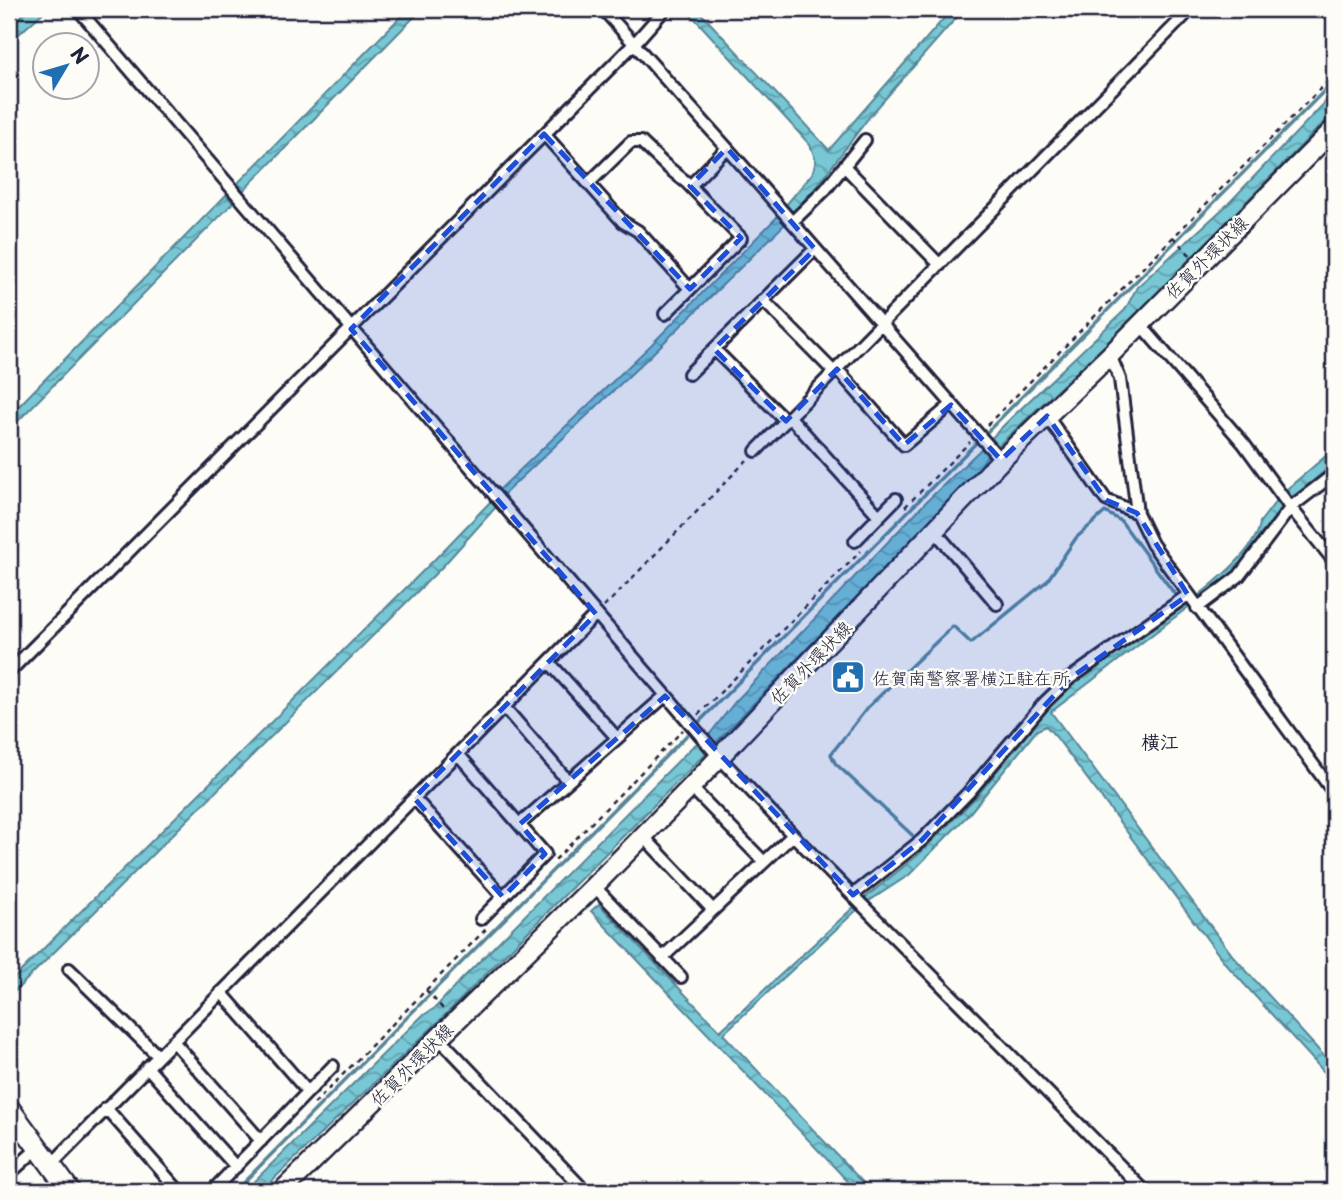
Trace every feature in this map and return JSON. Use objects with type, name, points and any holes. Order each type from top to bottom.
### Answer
[{"type":"highway","points":[[9,1108],[70,1191]]},
{"type":"main road","name":"佐賀外環状線","points":[[284,1191],[691,787],[717,756],[935,531],[998,456],[1046,416],[1110,355],[1334,129]]},
{"type":"street","points":[[78,9],[717,756],[1145,1191]]},
{"type":"street","points":[[603,9],[998,456]]},
{"type":"street","points":[[9,672],[634,44],[665,9]]},
{"type":"street","points":[[756,451],[1191,9]]},
{"type":"street","points":[[544,134],[623,222],[638,232],[690,289]]},
{"type":"street","points":[[792,222],[825,190],[865,140]]},
{"type":"street","points":[[589,183],[631,142],[641,142],[690,186],[741,238],[665,314]]},
{"type":"street","points":[[690,186],[727,148]]},
{"type":"street","points":[[844,166],[940,265]]},
{"type":"street","points":[[689,374],[816,249]]},
{"type":"street","points":[[763,300],[836,371],[904,445],[951,405]]},
{"type":"street","points":[[1140,324],[1244,444],[1334,561]]},
{"type":"street","points":[[714,349],[788,419],[879,516]]},
{"type":"street","points":[[1110,355],[1120,379],[1137,513],[1152,544],[1182,599],[1197,608],[1334,793]]},
{"type":"street","points":[[1046,416],[1106,500],[1137,513]]},
{"type":"street","points":[[1197,608],[1239,576],[1287,502],[1334,474]]},
{"type":"street","points":[[859,546],[879,516],[896,499]]},
{"type":"street","points":[[935,531],[997,604]]},
{"type":"street","points":[[859,901],[969,792],[1045,702],[1069,679],[1182,599]]},
{"type":"street","points":[[51,1165],[596,614]]},
{"type":"street","points":[[549,662],[617,738]]},
{"type":"street","points":[[520,824],[665,695]]},
{"type":"street","points":[[505,707],[568,781]]},
{"type":"street","points":[[458,754],[545,854],[481,919]]},
{"type":"street","points":[[691,787],[764,862]]},
{"type":"street","points":[[414,798],[503,897]]},
{"type":"street","points":[[662,958],[793,835]]},
{"type":"street","points":[[643,836],[712,910]]},
{"type":"street","points":[[594,886],[681,978]]},
{"type":"street","points":[[69,969],[158,1056]]},
{"type":"street","points":[[221,992],[308,1092]]},
{"type":"street","points":[[438,1037],[585,1191]]},
{"type":"street","points":[[173,1041],[261,1141]]},
{"type":"street","points":[[215,1188],[333,1066]]},
{"type":"street","points":[[147,1067],[236,1167]]},
{"type":"street","points":[[106,1108],[179,1191]]},
{"type":"street","points":[[9,1174],[38,1148]]},
{"type":"path","points":[[901,511],[981,438],[1173,237],[1334,75]]},
{"type":"path","points":[[1173,237],[1199,265]]},
{"type":"path","points":[[596,614],[756,451]]},
{"type":"path","points":[[553,862],[859,546]]},
{"type":"path","points":[[313,1105],[494,921]]},
{"type":"path","points":[[426,990],[455,1021]]},
{"type":"highlighted area","points":[[544,134],[690,289],[741,238],[690,186],[727,148],[815,249],[714,349],[786,421],[837,369],[904,445],[951,405],[1001,460],[1047,416],[1106,500],[1137,513],[1188,595],[1069,679],[922,840],[853,895],[665,696],[520,824],[545,854],[503,897],[414,798],[596,614],[351,329]]},
{"type":"water","points":[[29,9],[47,9],[9,43],[9,27]]},
{"type":"water","points":[[408,9],[422,9],[243,191],[238,183]]},
{"type":"water","points":[[686,9],[697,9],[829,150],[952,9],[964,9],[870,116],[793,213],[786,205],[812,174],[816,161],[810,145]]},
{"type":"water","points":[[1334,93],[1334,112],[1116,335],[985,458],[979,470],[701,758],[440,1020],[261,1191],[244,1191],[422,1016],[435,1008],[692,747],[709,735],[735,702],[926,502],[1125,310],[1137,287],[1228,204]]},
{"type":"water","points":[[226,195],[233,203],[9,430],[9,416]]},
{"type":"water","points":[[778,216],[785,224],[502,496],[498,491],[651,345]]},
{"type":"water","points":[[1334,449],[1334,463],[1292,499],[1288,498],[1283,504],[1284,510],[1238,569],[1051,712],[1233,956],[1334,1067],[1334,1083],[1225,963],[1046,726],[1037,730],[969,814],[909,875],[860,907],[723,1034],[871,1191],[857,1191],[591,911],[599,904],[720,1031],[857,904],[918,855],[977,796],[1048,707],[1070,687],[1182,605],[1188,604],[1231,567],[1251,544],[1260,522],[1277,500],[1280,501],[1287,495],[1286,490]]},
{"type":"water","points":[[491,501],[496,507],[442,567],[9,997],[9,983]]},
{"type":"waterway","points":[[987,432],[1334,81]]},
{"type":"waterway","points":[[698,723],[977,442]]},
{"type":"waterway","points":[[926,848],[835,763],[831,754],[868,707],[953,626],[971,643],[1047,581],[1076,538],[1105,512],[1121,521],[1179,600]]},
{"type":"waterway","points":[[235,1191],[687,735]]},
{"type":"place","name":"佐賀南警察署横江駐在所","points":[[848,677]]},
{"type":"district","name":"横江","points":[[1160,741]]}]
